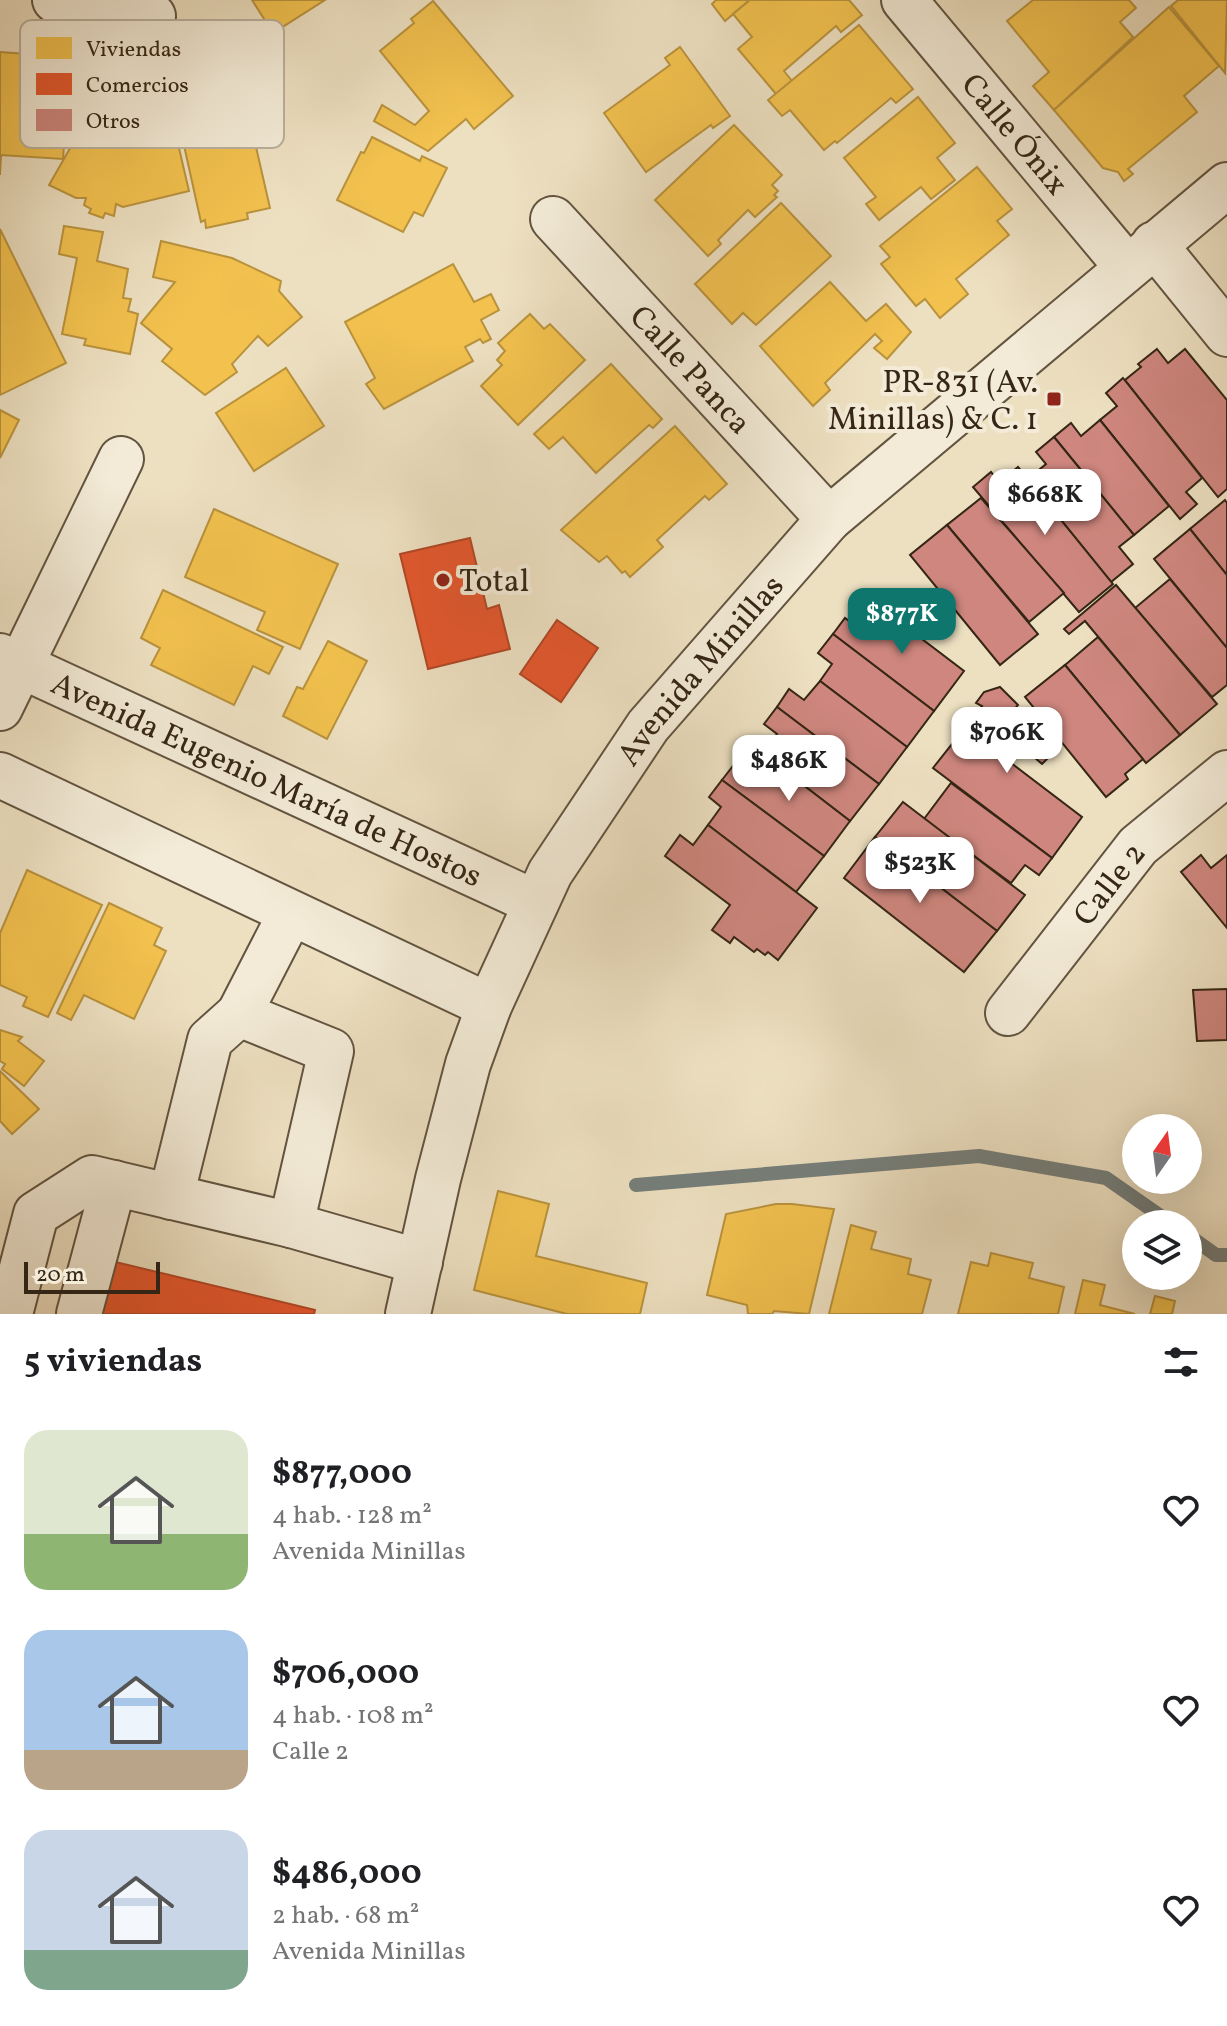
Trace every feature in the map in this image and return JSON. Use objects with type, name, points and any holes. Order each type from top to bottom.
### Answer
[{"type":"street","points":[[55,0],[153,16]]},
{"type":"street","name":"Calle Ónix","points":[[904,0],[1140,256],[1227,334]]},
{"type":"street","name":"Avenida Minillas","points":[[408,1314],[468,1064],[489,1006],[550,873],[648,726],[829,519],[1227,185]]},
{"type":"street","name":"Calle Panca","points":[[553,219],[829,519]]},
{"type":"street","points":[[0,708],[10,661],[121,459]]},
{"type":"street","name":"Avenida Eugenio María de Hostos","points":[[10,661],[536,903]]},
{"type":"street","name":"Calle 2","points":[[1008,1013],[1138,846],[1227,773]]},
{"type":"street","points":[[0,775],[489,1006]]},
{"type":"street","points":[[171,1197],[210,1040],[239,1014],[291,913]]},
{"type":"street","points":[[239,1014],[331,1051],[291,1225]]},
{"type":"street","points":[[10,1314],[36,1214],[92,1178],[291,1225],[420,1262]]},
{"type":"street","points":[[79,1314],[114,1183]]},
{"type":"building: Viviendas","points":[[252,0],[325,0],[284,26],[284,20],[265,20]]},
{"type":"building: Viviendas","points":[[716,0],[750,0],[725,21],[712,4]]},
{"type":"building: Viviendas","points":[[750,0],[849,0],[862,15],[841,32],[836,26],[784,71],[792,81],[776,94],[738,49],[752,37],[733,14]]},
{"type":"building: Viviendas","points":[[1033,0],[1129,0],[1136,8],[1120,22],[1133,37],[1054,110],[1033,86],[1049,72],[1007,21]]},
{"type":"building: Viviendas","points":[[1178,0],[1227,0],[1225,73],[1171,6]]},
{"type":"building: Viviendas","points":[[433,1],[513,96],[474,129],[466,119],[428,151],[374,121],[382,105],[415,125],[429,111],[380,51],[414,23],[411,19]]},
{"type":"building: Viviendas","points":[[1169,7],[1219,66],[1184,96],[1197,112],[1128,169],[1133,174],[1124,181],[1118,172],[1103,168],[1054,110]]},
{"type":"building: Viviendas","points":[[859,25],[913,89],[896,103],[891,98],[837,143],[835,141],[824,150],[790,110],[782,116],[768,100]]},
{"type":"building: Viviendas","points":[[680,47],[730,116],[713,128],[711,125],[646,172],[604,113],[670,65],[665,58]]},
{"type":"building: Viviendas","points":[[0,52],[20,53],[20,148],[64,148],[63,159],[1,155],[0,175]]},
{"type":"building: Viviendas","points":[[918,97],[955,143],[937,158],[955,180],[931,199],[921,187],[879,220],[866,204],[876,197],[844,158]]},
{"type":"building: Viviendas","points":[[734,125],[782,175],[772,185],[778,191],[774,195],[777,197],[755,217],[748,210],[718,240],[721,244],[708,256],[655,200]]},
{"type":"building: Viviendas","points":[[372,137],[420,161],[422,156],[447,168],[423,216],[414,212],[403,232],[337,200]]},
{"type":"building: Viviendas","points":[[70,148],[179,148],[189,191],[123,207],[116,204],[114,216],[105,213],[103,218],[89,213],[91,209],[84,205],[86,198],[76,198],[49,185]]},
{"type":"building: Viviendas","points":[[185,148],[256,148],[270,208],[247,213],[248,219],[206,228],[205,220],[201,222]]},
{"type":"building: Viviendas","points":[[977,167],[1012,209],[997,221],[1009,235],[956,279],[968,294],[940,318],[925,299],[916,306],[881,264],[890,257],[880,246]]},
{"type":"building: Viviendas","points":[[781,203],[831,256],[756,325],[743,313],[732,324],[695,284]]},
{"type":"building: Viviendas","points":[[64,226],[103,232],[97,261],[128,269],[123,298],[131,299],[128,311],[138,314],[130,354],[84,345],[86,339],[62,334],[77,258],[59,254]]},
{"type":"building: Viviendas","points":[[0,229],[66,363],[0,395]]},
{"type":"building: Viviendas","points":[[161,241],[232,258],[281,281],[279,291],[302,317],[268,346],[258,336],[232,364],[237,372],[205,395],[162,361],[172,349],[141,323],[175,282],[153,277]]},
{"type":"building: Viviendas","points":[[453,264],[474,302],[491,294],[499,310],[481,320],[491,339],[483,343],[480,339],[465,347],[473,361],[384,409],[366,384],[375,378],[345,322]]},
{"type":"building: Viviendas","points":[[830,282],[866,321],[886,304],[911,332],[887,359],[874,348],[882,341],[875,334],[825,383],[830,390],[813,406],[760,346]]},
{"type":"building: Viviendas","points":[[530,314],[544,329],[550,324],[585,360],[518,425],[481,386],[502,365],[497,360],[505,351],[498,343]]},
{"type":"building: Viviendas","points":[[611,364],[662,419],[653,428],[649,425],[596,473],[563,437],[549,449],[534,434]]},
{"type":"building: Viviendas","points":[[286,368],[324,426],[254,471],[216,413]]},
{"type":"building: Viviendas","points":[[0,410],[19,420],[0,458]]},
{"type":"building: Viviendas","points":[[675,426],[727,484],[709,500],[705,496],[657,540],[663,547],[630,577],[625,571],[622,573],[607,556],[599,562],[561,530]]},
{"type":"building: Viviendas","points":[[214,509],[338,564],[300,649],[257,630],[265,612],[185,577]]},
{"type":"building: Viviendas","points":[[163,590],[283,647],[269,674],[253,666],[234,705],[151,665],[160,648],[141,638]]},
{"type":"building: Viviendas","points":[[328,641],[367,661],[327,739],[283,716],[297,687],[303,689]]},
{"type":"building: Viviendas","points":[[27,870],[102,905],[48,1017],[23,1006],[27,997],[0,985],[0,933]]},
{"type":"building: Viviendas","points":[[109,903],[162,928],[154,945],[166,951],[134,1019],[84,995],[71,1020],[57,1013]]},
{"type":"building: Viviendas","points":[[0,1030],[22,1037],[18,1041],[44,1061],[24,1086],[2,1069],[5,1064],[0,1061]]},
{"type":"building: Viviendas","points":[[0,1071],[39,1109],[12,1134],[0,1121]]},
{"type":"building: Viviendas","points":[[498,1191],[549,1204],[536,1256],[647,1283],[640,1314],[567,1314],[474,1290]]},
{"type":"building: Viviendas","points":[[776,1204],[834,1209],[809,1314],[774,1311],[772,1314],[748,1314],[747,1305],[707,1295],[726,1214]]},
{"type":"building: Viviendas","points":[[851,1225],[876,1232],[871,1249],[911,1259],[908,1274],[931,1280],[922,1314],[829,1314]]},
{"type":"building: Viviendas","points":[[991,1253],[1033,1263],[1029,1278],[1064,1287],[1058,1314],[958,1314],[971,1262],[988,1266]]},
{"type":"building: Viviendas","points":[[1083,1280],[1105,1285],[1100,1305],[1135,1314],[1075,1314]]},
{"type":"building: Viviendas","points":[[1155,1296],[1175,1301],[1172,1314],[1150,1314]]},
{"type":"building: Comercios","name":"Total","points":[[470,538],[487,609],[499,605],[510,649],[428,669],[400,554]]},
{"type":"building: Comercios","points":[[557,620],[598,648],[561,702],[520,674]]},
{"type":"building: Comercios","points":[[103,1259],[315,1310],[314,1314],[90,1314]]},
{"type":"building: Otros","points":[[1157,349],[1168,363],[1185,349],[1227,400],[1227,489],[1218,497],[1125,380],[1141,367],[1138,364]]},
{"type":"building: Otros","points":[[1123,378],[1202,478],[1186,492],[1197,504],[1180,519],[1100,420],[1117,406],[1106,393]]},
{"type":"building: Otros","points":[[1100,420],[1169,506],[1134,535],[1054,437],[1071,423],[1081,436]]},
{"type":"building: Otros","points":[[1054,437],[1134,535],[1119,547],[1133,564],[1111,582],[1028,479],[1046,464],[1036,452]]},
{"type":"building: Otros","points":[[1018,467],[1113,584],[1079,612],[973,487],[991,472],[999,482]]},
{"type":"building: Otros","points":[[981,498],[1064,593],[1029,622],[947,525]]},
{"type":"building: Otros","points":[[1225,500],[1227,503],[1227,575],[1190,529]]},
{"type":"building: Otros","points":[[947,525],[1038,634],[1000,665],[910,555]]},
{"type":"building: Otros","points":[[1190,529],[1227,575],[1227,648],[1154,559]]},
{"type":"building: Otros","points":[[1170,579],[1227,648],[1227,685],[1212,697],[1135,608]]},
{"type":"building: Otros","points":[[1116,585],[1217,704],[1180,735],[1085,621],[1069,634],[1064,629]]},
{"type":"building: Otros","points":[[876,604],[964,671],[934,711],[833,634],[845,618],[858,628]]},
{"type":"building: Otros","points":[[833,634],[934,711],[907,747],[820,681],[832,664],[818,653]]},
{"type":"building: Otros","points":[[1098,637],[1180,735],[1146,763],[1065,665]]},
{"type":"building: Otros","points":[[1065,665],[1143,759],[1125,774],[1128,779],[1106,797],[1025,697]]},
{"type":"building: Otros","points":[[820,681],[907,747],[879,784],[777,707],[789,689],[804,700]]},
{"type":"building: Otros","points":[[1000,687],[1018,705],[1012,712],[1051,755],[1042,764],[1002,729],[990,747],[1082,817],[1052,858],[933,768],[982,706],[976,703],[984,692]]},
{"type":"building: Otros","points":[[777,707],[879,784],[850,821],[763,754],[777,734],[764,724]]},
{"type":"building: Otros","points":[[763,754],[850,821],[824,856],[722,780],[736,762],[749,772]]},
{"type":"building: Otros","points":[[722,780],[824,856],[796,892],[708,825],[721,807],[709,797]]},
{"type":"building: Otros","points":[[951,783],[1052,858],[1039,875],[1025,865],[1011,883],[924,819]]},
{"type":"building: Otros","points":[[903,802],[1025,895],[997,931],[875,837]]},
{"type":"building: Otros","points":[[708,825],[817,908],[778,960],[768,952],[765,955],[757,949],[754,952],[734,937],[730,943],[712,930],[730,905],[665,856],[680,835],[693,845]]},
{"type":"building: Otros","points":[[875,837],[997,931],[964,972],[844,878]]},
{"type":"building: Otros","points":[[1201,855],[1211,868],[1227,855],[1227,928],[1181,872]]},
{"type":"building: Otros","points":[[1227,989],[1227,1040],[1197,1041],[1193,990]]},
{"type":"waterway","points":[[636,1185],[979,1156],[1106,1178],[1152,1210]]},
{"type":"waterway","points":[[1202,1245],[1216,1255],[1227,1255]]},
{"type":"place","name":"PR-831 (Av. Minillas) & C. 1","points":[[1054,399]]},
{"type":"place","name":"Total","points":[[443,580]]}]
